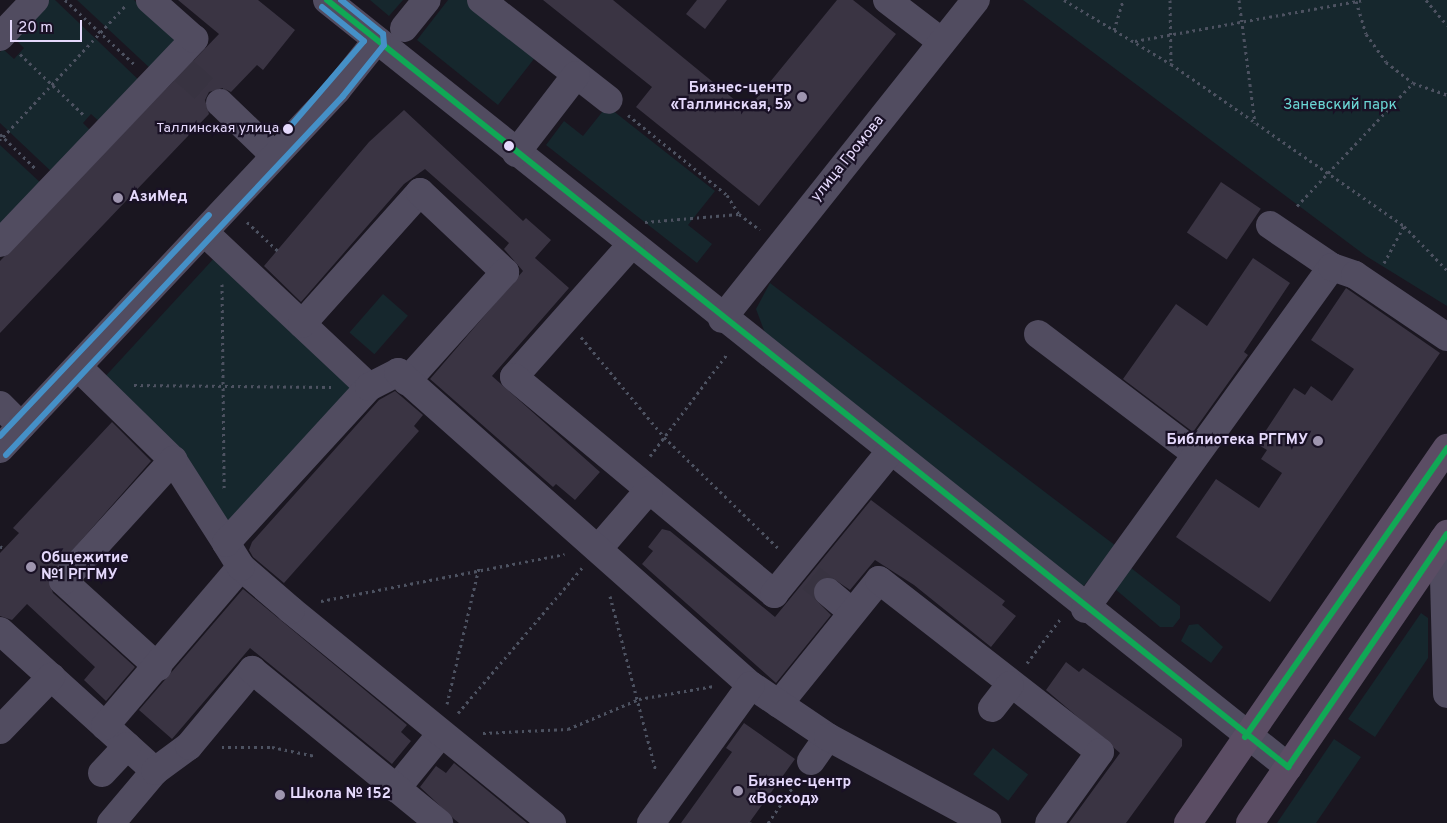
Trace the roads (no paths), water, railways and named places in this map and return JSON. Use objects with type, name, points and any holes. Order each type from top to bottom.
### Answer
[{"type":"main road","points":[[1188,823],[1447,448]]},
{"type":"main road","points":[[1250,823],[1445,537]]},
{"type":"street","points":[[1,36],[35,0]]},
{"type":"street","points":[[0,243],[153,81],[178,66],[194,39],[150,0]]},
{"type":"street","points":[[327,0],[516,153],[633,234],[722,319],[1246,737],[1288,767]]},
{"type":"street","points":[[404,28],[427,0]]},
{"type":"street","points":[[481,0],[609,100]]},
{"type":"street","points":[[886,0],[942,42]]},
{"type":"street","name":"улица Громова","points":[[722,319],[976,0]]},
{"type":"street","points":[[0,448],[22,426],[87,376],[213,240],[275,156],[376,40]]},
{"type":"street","points":[[516,153],[576,75]]},
{"type":"street","points":[[220,103],[275,156]]},
{"type":"street","points":[[302,324],[420,192],[506,272],[407,381]]},
{"type":"street","points":[[1270,225],[1332,267],[1372,286],[1447,337]]},
{"type":"street","points":[[633,234],[566,319],[514,377],[774,594],[812,579],[890,452]]},
{"type":"street","points":[[213,240],[369,388]]},
{"type":"street","points":[[1080,605],[1196,454],[1332,267]]},
{"type":"street","points":[[1038,334],[1196,454]]},
{"type":"street","points":[[226,544],[369,388],[398,372],[751,684],[828,737],[986,823]]},
{"type":"street","points":[[87,376],[173,460],[242,567],[440,735],[552,823]]},
{"type":"street","points":[[0,405],[22,426]]},
{"type":"street","points":[[158,668],[63,581],[173,460]]},
{"type":"street","points":[[598,549],[641,483]]},
{"type":"street","points":[[1445,537],[1447,694]]},
{"type":"street","points":[[105,726],[158,668],[242,567]]},
{"type":"street","points":[[812,579],[852,612]]},
{"type":"street","points":[[779,704],[879,580],[1010,685],[1100,752],[1050,823]]},
{"type":"street","points":[[0,631],[155,771]]},
{"type":"street","points":[[111,823],[155,771],[189,746],[252,670],[439,823]]},
{"type":"street","points":[[0,730],[50,677]]},
{"type":"street","points":[[658,814],[751,684]]},
{"type":"street","points":[[992,708],[1010,685]]},
{"type":"street","points":[[396,789],[440,735]]},
{"type":"street","points":[[811,761],[828,737]]},
{"type":"street","points":[[102,773],[127,746]]},
{"type":"tunnel","points":[[183,70],[220,103]]},
{"type":"tunnel","points":[[811,578],[828,592]]},
{"type":"place","name":"Бизнес-центр «Таллинская, 5»","points":[[802,97]]},
{"type":"place","name":"Таллинская улица","points":[[288,129]]},
{"type":"place","name":"АзиМед","points":[[118,198]]},
{"type":"place","name":"Библиотека РГГМУ","points":[[1318,441]]},
{"type":"place","name":"Общежитие №1 РГГМУ","points":[[31,567]]},
{"type":"place","name":"Бизнес-центр «Восход»","points":[[738,791]]},
{"type":"place","name":"Школа № 152","points":[[280,795]]},
{"type":"park label","name":"Заневский парк","points":[[1340,106]]}]
